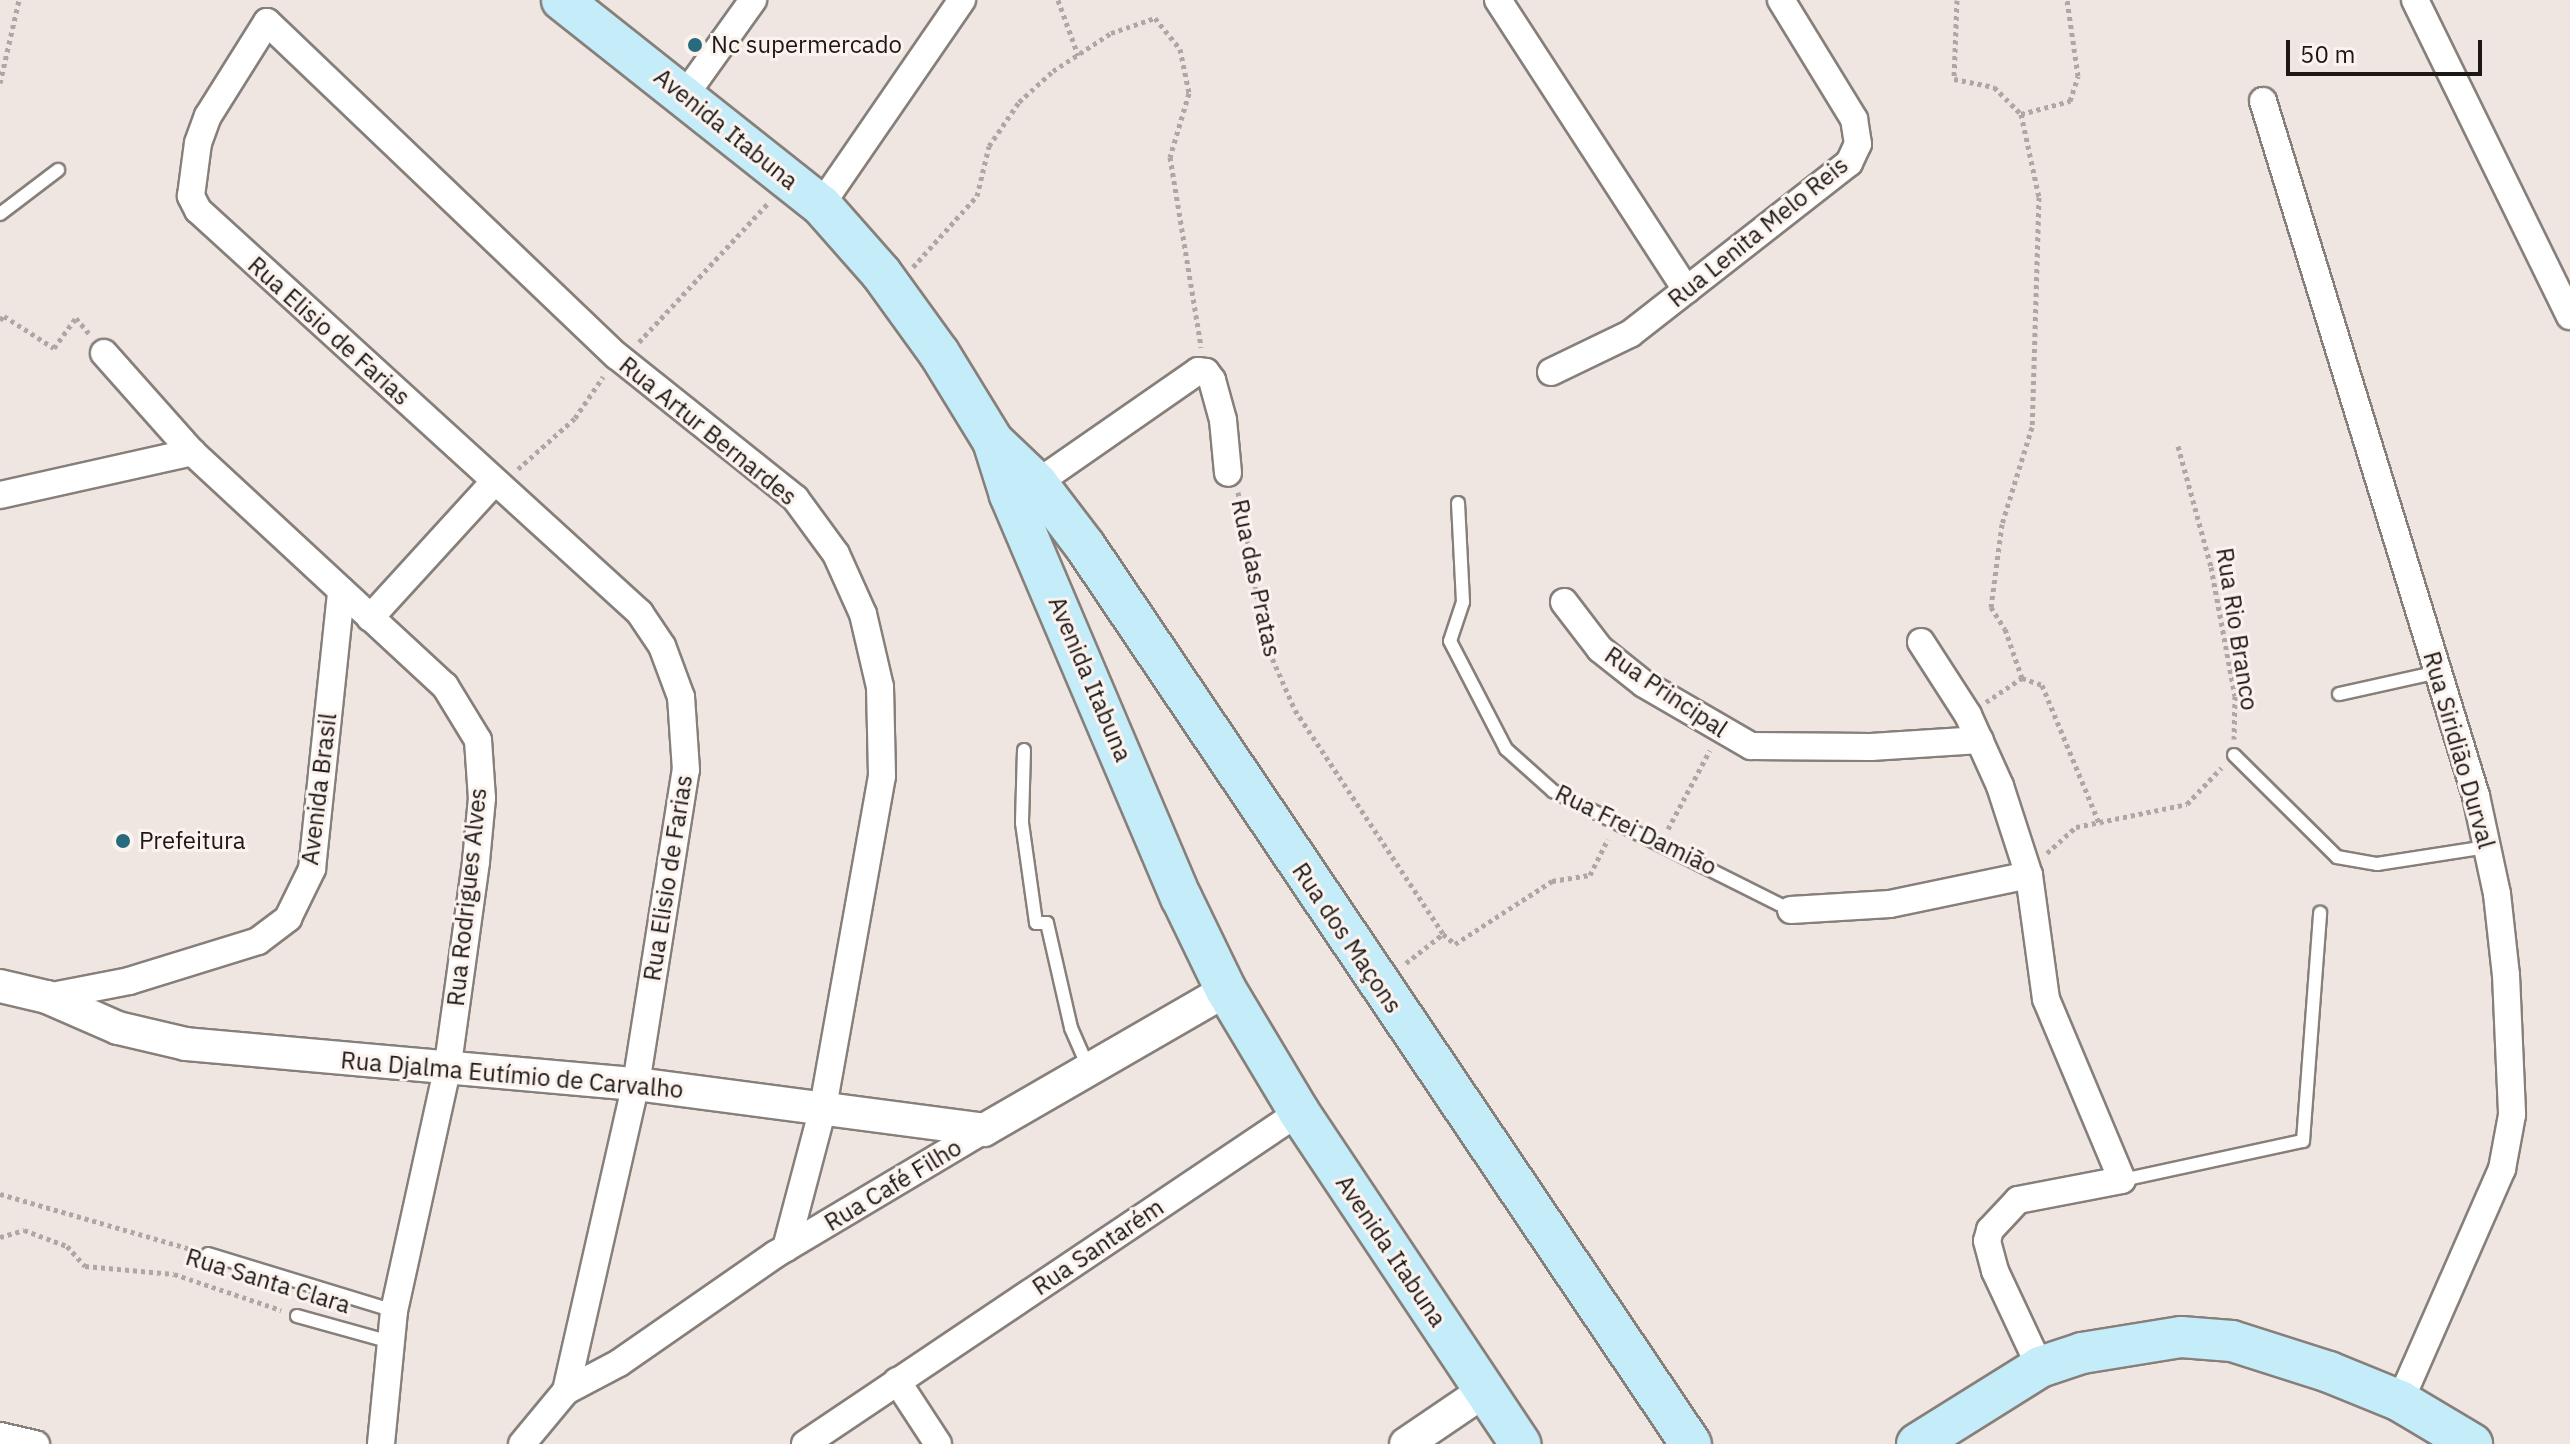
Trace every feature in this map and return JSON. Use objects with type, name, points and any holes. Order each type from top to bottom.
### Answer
[{"type":"main road","name":"Avenida Itabuna","points":[[562,0],[821,205],[893,289],[993,441],[1010,495],[1181,897],[1226,990],[1299,1112],[1520,1444]]},
{"type":"main road","name":"Rua dos Maçons","points":[[993,441],[1037,483],[1125,607],[1377,984],[1691,1444]]},
{"type":"main road","points":[[1070,632],[1125,607]]},
{"type":"main road","points":[[1917,1444],[2040,1367],[2138,1341],[2181,1337],[2232,1341],[2400,1401],[2472,1444]]},
{"type":"street","points":[[685,95],[753,0]]},
{"type":"street","points":[[821,205],[962,0]]},
{"type":"street","points":[[1498,0],[1686,290]]},
{"type":"street","name":"Rua Lenita Melo Reis","points":[[1551,372],[1619,341],[1849,163],[1858,144],[1842,95],[1781,0]]},
{"type":"street","points":[[2415,0],[2570,316]]},
{"type":"street","name":"Rua Artur Bernardes","points":[[208,222],[191,196],[198,143],[208,116],[267,22],[619,358],[795,498],[836,554],[863,614],[880,687],[882,776],[823,1108],[786,1248]]},
{"type":"street","name":"Rua Siridião Durval","points":[[2263,101],[2438,672],[2487,847],[2506,975],[2512,1115],[2487,1210],[2400,1401]]},
{"type":"street","name":"Rua Elisio de Farias","points":[[208,222],[640,613],[662,646],[681,697],[686,770],[636,1084],[566,1391]]},
{"type":"street","name":"Rua Rodrigues Alves","points":[[104,353],[192,452],[445,686],[478,740],[482,798],[447,1070],[394,1311],[381,1444]]},
{"type":"street","points":[[1037,483],[1198,371],[1206,372]]},
{"type":"street","name":"Rua das Pratas","points":[[1206,372],[1223,420],[1228,473]]},
{"type":"street","points":[[0,495],[192,452]]},
{"type":"street","points":[[370,618],[497,483]]},
{"type":"street","name":"Avenida Brasil","points":[[0,986],[47,997],[129,981],[258,941],[288,918],[312,869],[341,591]]},
{"type":"street","name":"Rua Principal","points":[[1564,602],[1600,649],[1720,731],[1751,746],[1871,747],[1980,740]]},
{"type":"street","points":[[1921,642],[1968,715],[1980,740],[2029,875],[2046,999],[2122,1180],[2018,1200],[1990,1230],[1987,1241],[1995,1271],[2040,1367]]},
{"type":"street","name":"Rua Frei Damião","points":[[1791,910],[1890,904],[2029,875]]},
{"type":"street","name":"Rua Café Filho","points":[[566,1391],[619,1363],[786,1248],[1226,990]]},
{"type":"street","name":"Rua Djalma Eutímio de Carvalho","points":[[47,997],[118,1028],[186,1044],[447,1070],[636,1084],[984,1130]]},
{"type":"street","name":"Rua Santarém","points":[[805,1444],[1299,1112]]},
{"type":"street","points":[[897,1381],[938,1444]]},
{"type":"street","points":[[522,1444],[566,1391]]},
{"type":"street","points":[[1406,1444],[1484,1391]]},
{"type":"street","points":[[0,1436],[36,1444]]},
{"type":"lane","points":[[0,214],[58,170]]},
{"type":"lane","name":"Rua Frei Damião","points":[[1458,503],[1463,602],[1450,641],[1480,705],[1506,749],[1553,791],[1791,910]]},
{"type":"lane","points":[[2339,694],[2438,672]]},
{"type":"lane","points":[[1024,750],[1022,823],[1036,923],[1047,923],[1071,1028],[1089,1070]]},
{"type":"lane","points":[[2234,755],[2337,857],[2377,864],[2487,847]]},
{"type":"lane","points":[[2122,1180],[2303,1141],[2320,913]]},
{"type":"lane","name":"Rua Santa Clara","points":[[208,1254],[394,1311]]},
{"type":"lane","name":"Rua Santa Clara","points":[[297,1316],[391,1342]]},
{"type":"path","points":[[0,83],[19,0]]},
{"type":"path","points":[[1058,0],[1078,55]]},
{"type":"path","points":[[1957,0],[1954,79],[1994,87],[2021,114],[2039,197],[2032,427],[2002,524],[1991,607],[2005,629],[2022,678]]},
{"type":"path","points":[[2021,114],[2070,101],[2078,76],[2067,0]]},
{"type":"path","points":[[893,289],[977,196],[989,146],[1019,102],[1111,33],[1155,18],[1180,49],[1189,93],[1170,157],[1206,372]]},
{"type":"path","points":[[497,483],[575,418],[619,358],[789,179]]},
{"type":"path","points":[[0,320],[4,316],[54,348],[76,318],[104,353]]},
{"type":"path","name":"Rua Rio Branco","points":[[2178,446],[2211,567],[2235,696],[2234,755]]},
{"type":"path","name":"Rua das Pratas","points":[[1228,473],[1240,496],[1266,644],[1295,710],[1443,934]]},
{"type":"path","points":[[1968,715],[2022,678]]},
{"type":"path","points":[[2022,678],[2042,685],[2100,825]]},
{"type":"path","points":[[1659,846],[1720,731]]},
{"type":"path","points":[[2029,875],[2076,827],[2100,825],[2187,804],[2234,755]]},
{"type":"path","points":[[1377,984],[1443,934],[1455,944],[1552,881],[1590,875],[1616,823]]},
{"type":"path","name":"Rua Santa Clara","points":[[0,1194],[208,1254]]},
{"type":"path","name":"Rua Santa Clara","points":[[0,1237],[24,1230],[67,1246],[85,1266],[174,1274],[297,1316]]},
{"type":"place","name":"Nc supermercado","points":[[695,45]]},
{"type":"place","name":"Prefeitura","points":[[123,841]]}]
